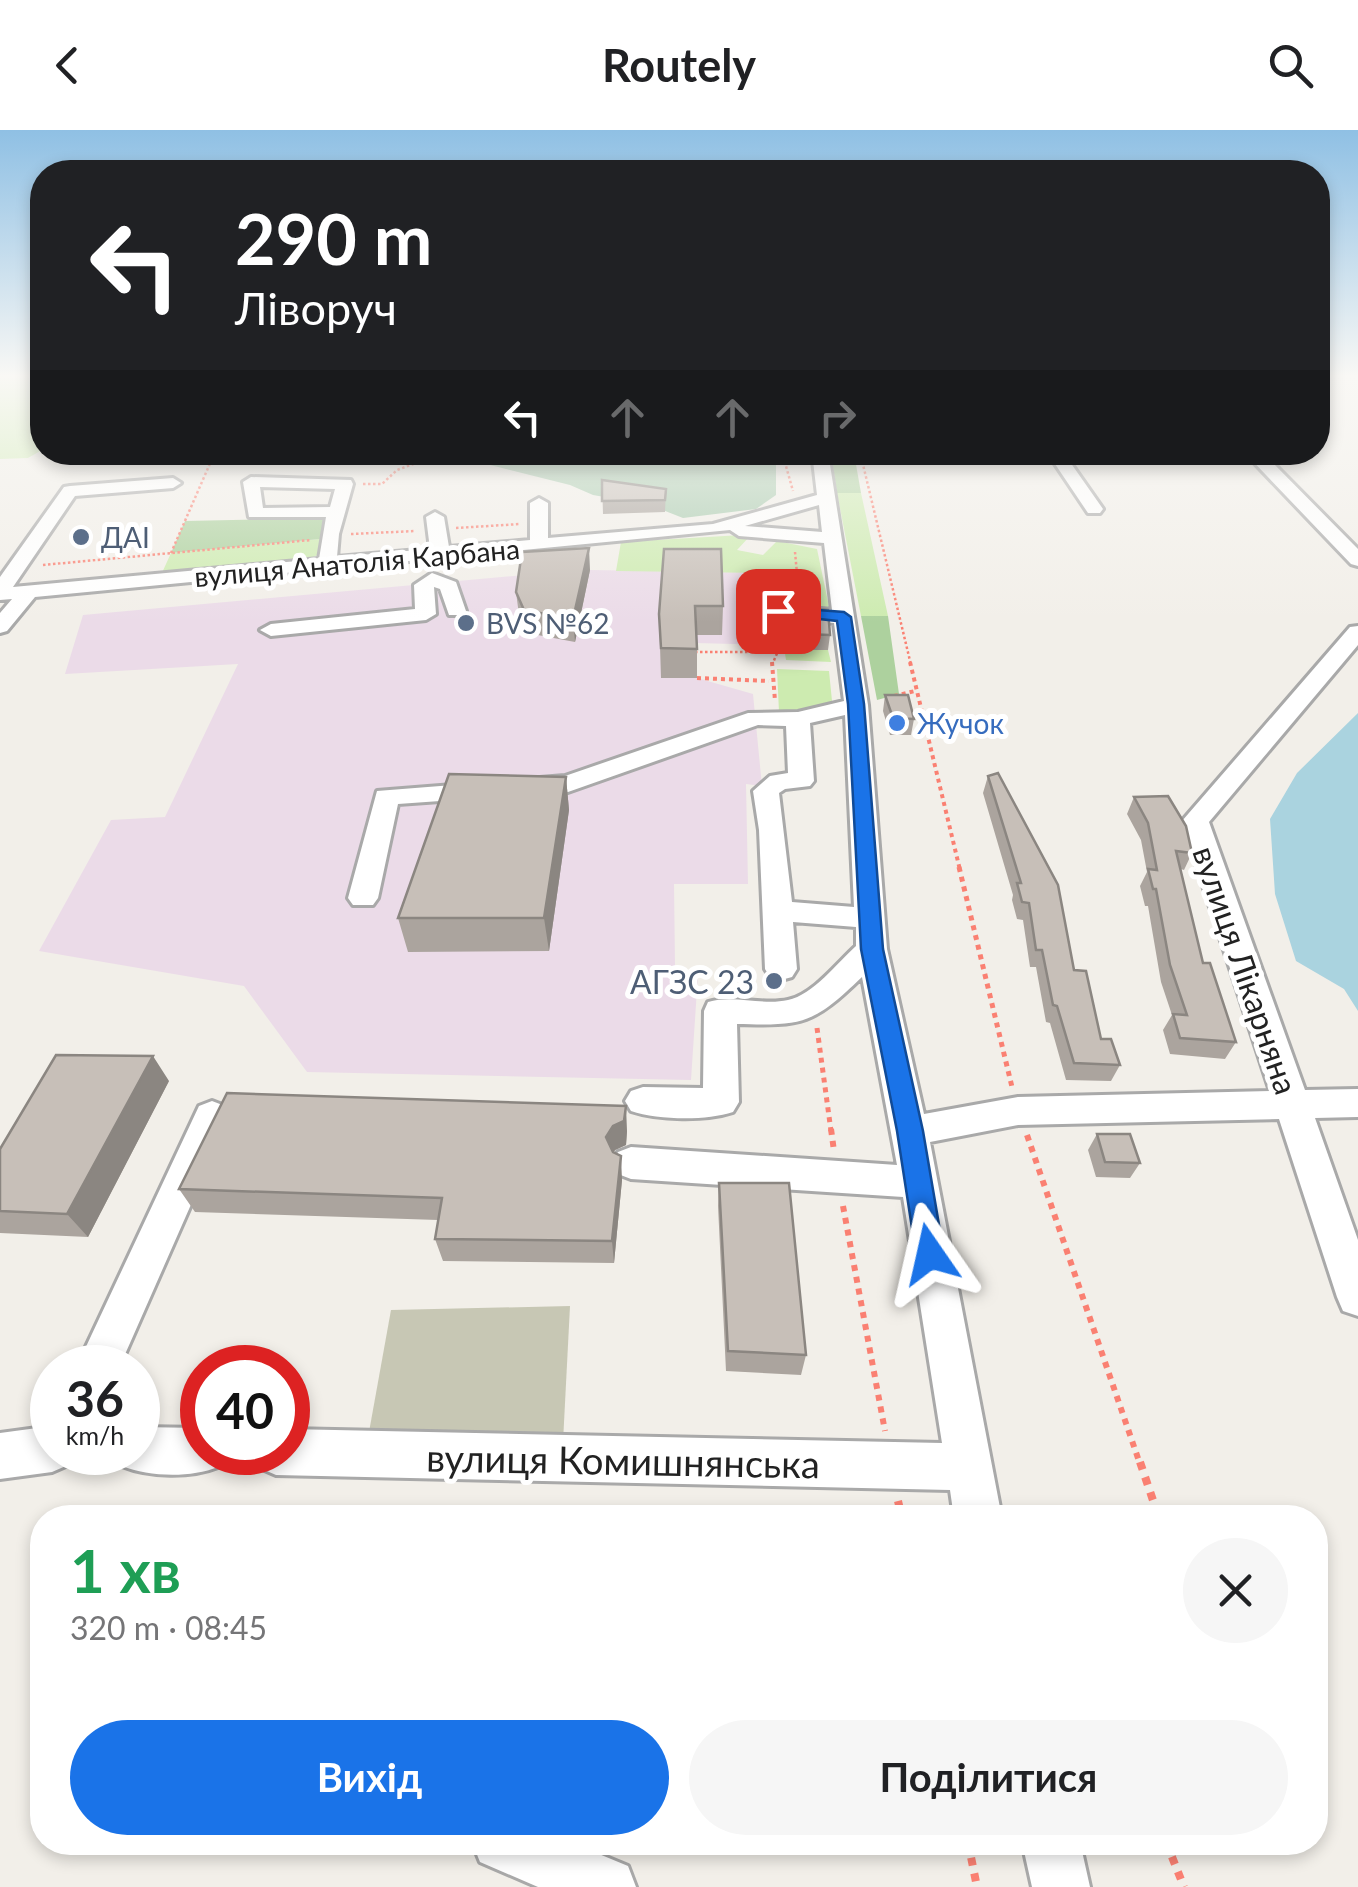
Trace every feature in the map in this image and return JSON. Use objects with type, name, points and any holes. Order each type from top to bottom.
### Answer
[{"type":"street","points":[[822,465],[856,704],[870,933],[910,1131],[976,1505]]},
{"type":"street","points":[[1064,465],[1094,509]]},
{"type":"street","points":[[1265,465],[1358,560]]},
{"type":"street","points":[[329,565],[328,536],[339,512],[345,484],[251,482],[255,514],[339,512]]},
{"type":"street","points":[[0,593],[70,491],[173,483]]},
{"type":"street","points":[[714,528],[826,498]]},
{"type":"street","points":[[539,503],[539,544]]},
{"type":"street","points":[[432,579],[436,523]]},
{"type":"street","points":[[714,528],[833,538]]},
{"type":"street","name":"вулиця Анатолія Карбана","points":[[0,593],[539,544],[604,547],[714,528]]},
{"type":"street","points":[[432,579],[449,586],[456,611]]},
{"type":"street","points":[[271,630],[426,614],[424,584],[432,579]]},
{"type":"street","points":[[0,627],[28,592]]},
{"type":"street","points":[[788,612],[844,617]]},
{"type":"street","name":"вулиця Лікарняна","points":[[1358,632],[1195,820],[1358,1298]]},
{"type":"street","points":[[363,898],[386,798],[568,784],[756,718],[790,719],[856,704]]},
{"type":"street","points":[[781,969],[766,791],[780,781],[800,781],[790,719]]},
{"type":"street","points":[[778,911],[870,933]]},
{"type":"street","points":[[643,1100],[721,1102],[720,1011],[790,1013],[814,1003],[870,933]]},
{"type":"street","points":[[910,1131],[1018,1111],[1358,1103]]},
{"type":"street","points":[[107,1345],[212,1116]]},
{"type":"street","points":[[631,1163],[916,1182]]},
{"type":"street","points":[[0,1456],[30,1452]]},
{"type":"street","name":"вулиця Комишнянська","points":[[310,1453],[971,1467]]},
{"type":"street","points":[[531,1855],[608,1887]]},
{"type":"street","points":[[1054,1855],[1061,1887]]},
{"type":"path","points":[[171,553],[208,465]]},
{"type":"path","points":[[345,484],[382,484],[396,470],[410,465]]},
{"type":"path","points":[[786,465],[797,506]]},
{"type":"path","points":[[863,465],[1018,1111],[1154,1505]]},
{"type":"path","points":[[14,568],[436,523],[539,523]]},
{"type":"path","points":[[790,719],[769,681],[773,652],[788,612],[801,608],[796,535]]},
{"type":"path","points":[[696,652],[773,652]]},
{"type":"path","points":[[697,678],[769,681]]},
{"type":"path","points":[[856,704],[915,690]]},
{"type":"path","points":[[814,1003],[838,1176],[899,1505]]},
{"type":"path","points":[[971,1855],[977,1887]]},
{"type":"path","points":[[1171,1855],[1184,1887]]},
{"type":"shaded area","points":[[590,570],[772,573],[778,611],[769,645],[695,643],[697,678],[753,694],[762,786],[746,784],[748,884],[674,884],[675,966],[698,974],[691,1080],[307,1072],[244,986],[39,951],[111,820],[165,817],[238,664],[65,674],[83,615],[525,575],[575,642]]},
{"type":"shaded area","points":[[570,1306],[563,1442],[369,1432],[391,1310]]},
{"type":"green space","points":[[491,465],[776,465],[776,495],[756,509],[683,518],[650,505],[593,495],[570,485]]},
{"type":"green space","points":[[833,465],[856,465],[861,493],[837,493]]},
{"type":"green space","points":[[837,493],[861,493],[888,616],[861,616]]},
{"type":"green space","points":[[325,518],[320,539],[171,553],[185,521]]},
{"type":"green space","points":[[750,536],[737,550],[763,555],[777,541],[817,549],[831,616],[797,624],[801,650],[828,650],[831,662],[786,660],[772,573],[616,571],[621,542]]},
{"type":"green space","points":[[320,539],[320,554],[300,563],[161,575],[171,553]]},
{"type":"green space","points":[[861,616],[888,616],[899,694],[877,700]]},
{"type":"green space","points":[[777,669],[829,671],[833,711],[779,712]]},
{"type":"water","points":[[1358,713],[1358,1011],[1344,989],[1296,961],[1275,894],[1270,819],[1297,773]]},
{"type":"building","points":[[602,480],[666,489],[665,500],[602,501]]},
{"type":"building","points":[[589,548],[573,619],[524,610],[516,592],[522,552]]},
{"type":"building","points":[[664,549],[721,549],[723,606],[695,606],[697,649],[661,648],[659,614]]},
{"type":"building","points":[[798,608],[828,610],[830,635],[802,634]]},
{"type":"building","points":[[885,695],[908,695],[914,719],[893,718]]},
{"type":"building","points":[[998,773],[1058,885],[1074,970],[1086,971],[1101,1039],[1111,1039],[1120,1065],[1074,1063],[1057,1006],[1053,1005],[1042,950],[1036,950],[1029,903],[1022,902],[1017,883],[1021,883],[988,776]]},
{"type":"building","points":[[449,774],[566,777],[544,918],[398,918]]},
{"type":"building","points":[[1168,796],[1186,826],[1192,853],[1176,851],[1203,963],[1210,963],[1236,1042],[1180,1038],[1173,1014],[1187,1015],[1170,965],[1156,889],[1148,869],[1157,870],[1148,823],[1134,797]]},
{"type":"building","points":[[56,1055],[153,1056],[67,1214],[0,1211],[0,1149]]},
{"type":"building","points":[[227,1093],[626,1106],[624,1121],[613,1126],[606,1137],[613,1152],[621,1156],[612,1241],[435,1239],[442,1198],[179,1189]]},
{"type":"building","points":[[1097,1134],[1130,1134],[1140,1163],[1105,1162]]},
{"type":"building","points":[[719,1183],[789,1183],[806,1355],[728,1351]]},
{"type":"place","name":"ДАІ","points":[[81,537]]},
{"type":"place","name":"BVS №62","points":[[466,623]]},
{"type":"place","name":"Жучок","points":[[897,723]]},
{"type":"place","name":"АГЗС 23","points":[[774,981]]},
{"type":"route","points":[[778,611],[844,617],[856,704],[872,949],[910,1131],[930,1254]]}]
